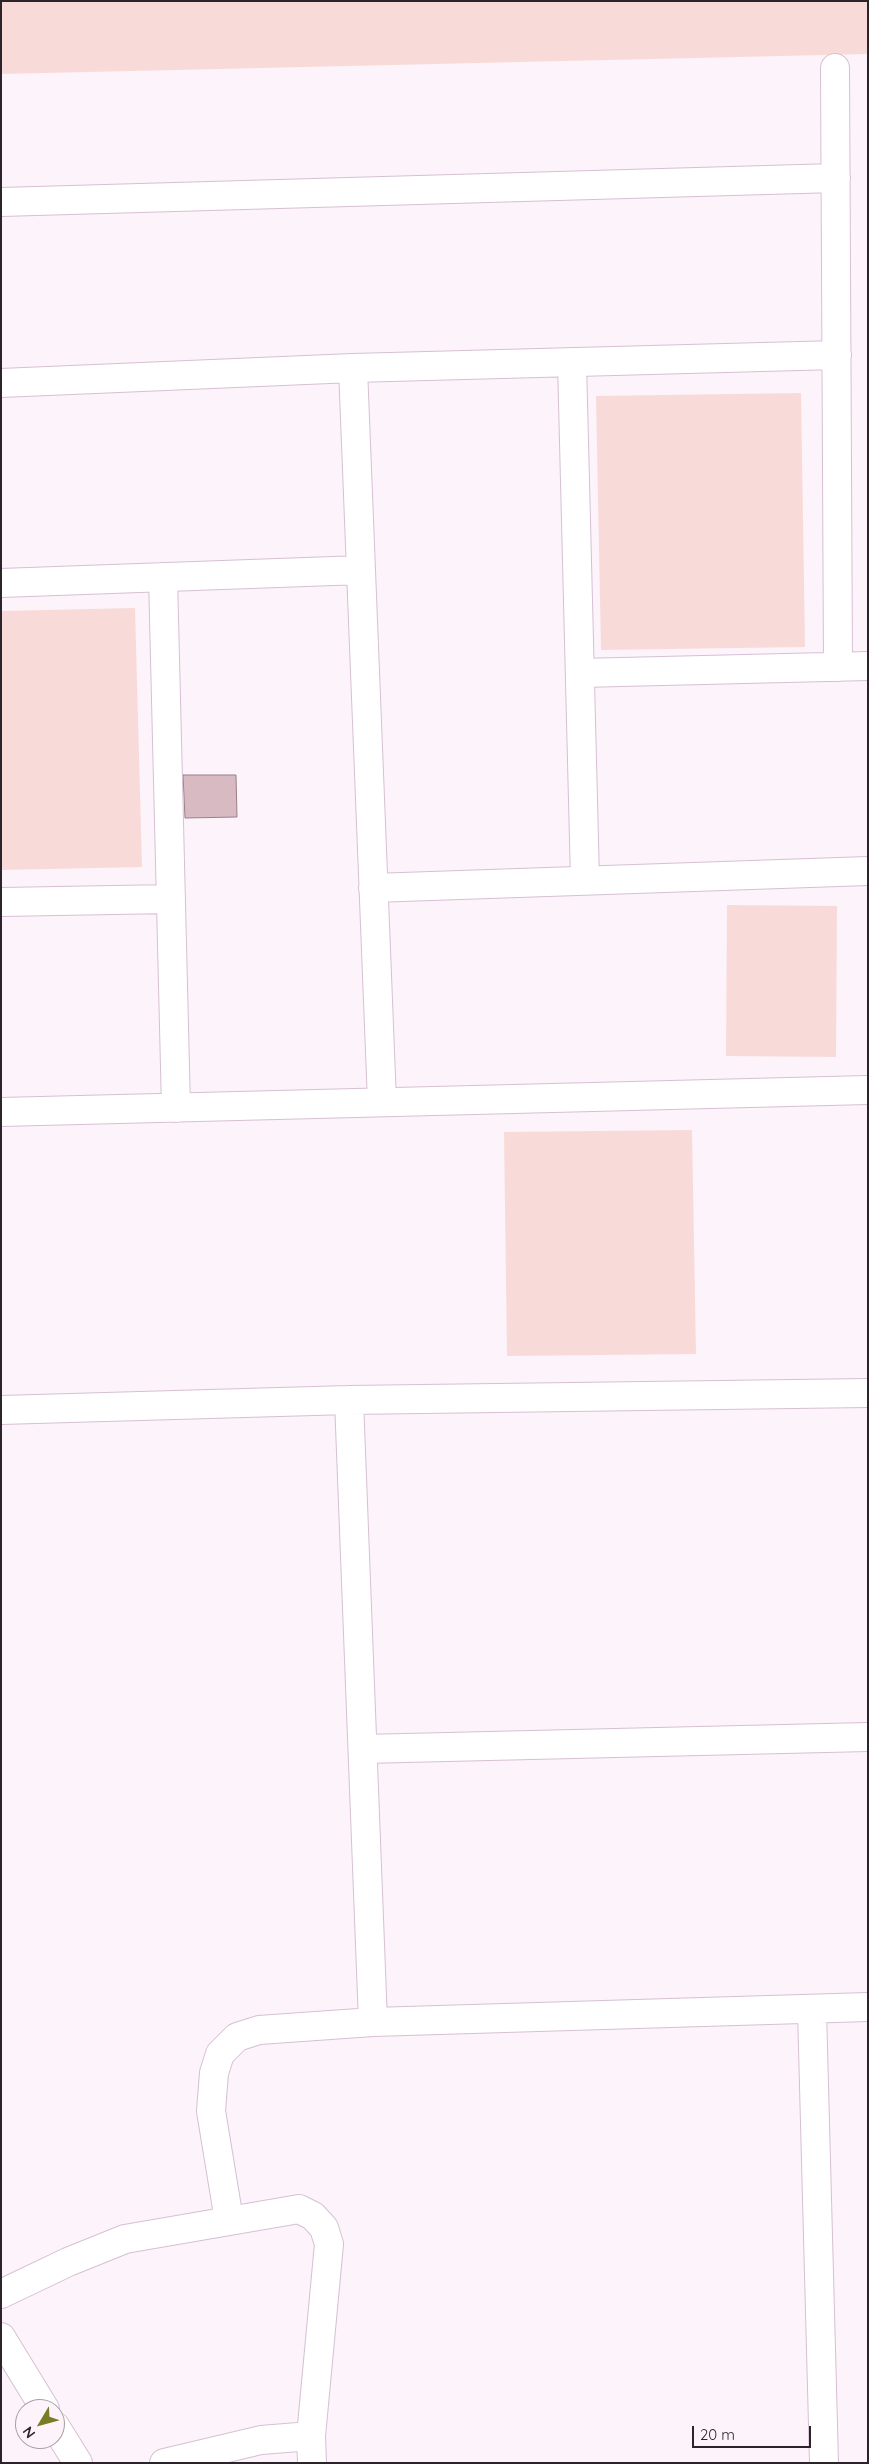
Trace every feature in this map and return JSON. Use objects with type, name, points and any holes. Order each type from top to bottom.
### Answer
[{"type":"street","points":[[836,68],[838,667]]},
{"type":"street","points":[[1,202],[836,178]]},
{"type":"street","points":[[1,383],[353,368],[837,355]]},
{"type":"street","points":[[572,362],[585,880]]},
{"type":"street","points":[[353,368],[382,1102]]},
{"type":"street","points":[[1,583],[361,570]]},
{"type":"street","points":[[163,577],[176,1108]]},
{"type":"street","points":[[580,673],[868,666]]},
{"type":"street","points":[[373,888],[868,871]]},
{"type":"street","points":[[1,902],[171,899]]},
{"type":"street","points":[[1,1112],[868,1090]]},
{"type":"street","points":[[1,1410],[349,1400],[868,1393]]},
{"type":"street","points":[[349,1400],[373,2022]]},
{"type":"street","points":[[362,1749],[868,1737]]},
{"type":"street","points":[[229,2220],[211,2111],[214,2074],[220,2054],[237,2037],[259,2030],[373,2022],[868,2007]]},
{"type":"street","points":[[812,2010],[824,2463]]},
{"type":"street","points":[[1,2294],[68,2262],[125,2239],[299,2209],[313,2216],[324,2228],[330,2244],[311,2450],[262,2440],[164,2463]]},
{"type":"street","points":[[1,2337],[39,2399]]},
{"type":"street","points":[[65,2442],[78,2463]]},
{"type":"shaded area","points":[[1,1],[868,1],[868,54],[1,74]]},
{"type":"shaded area","points":[[801,393],[805,647],[601,650],[596,396]]},
{"type":"shaded area","points":[[135,608],[142,867],[1,870],[1,611]]},
{"type":"shaded area","points":[[727,905],[837,906],[836,1057],[726,1056]]},
{"type":"shaded area","points":[[692,1130],[696,1354],[507,1356],[504,1132]]},
{"type":"building","points":[[183,775],[236,775],[237,817],[185,818]]}]
